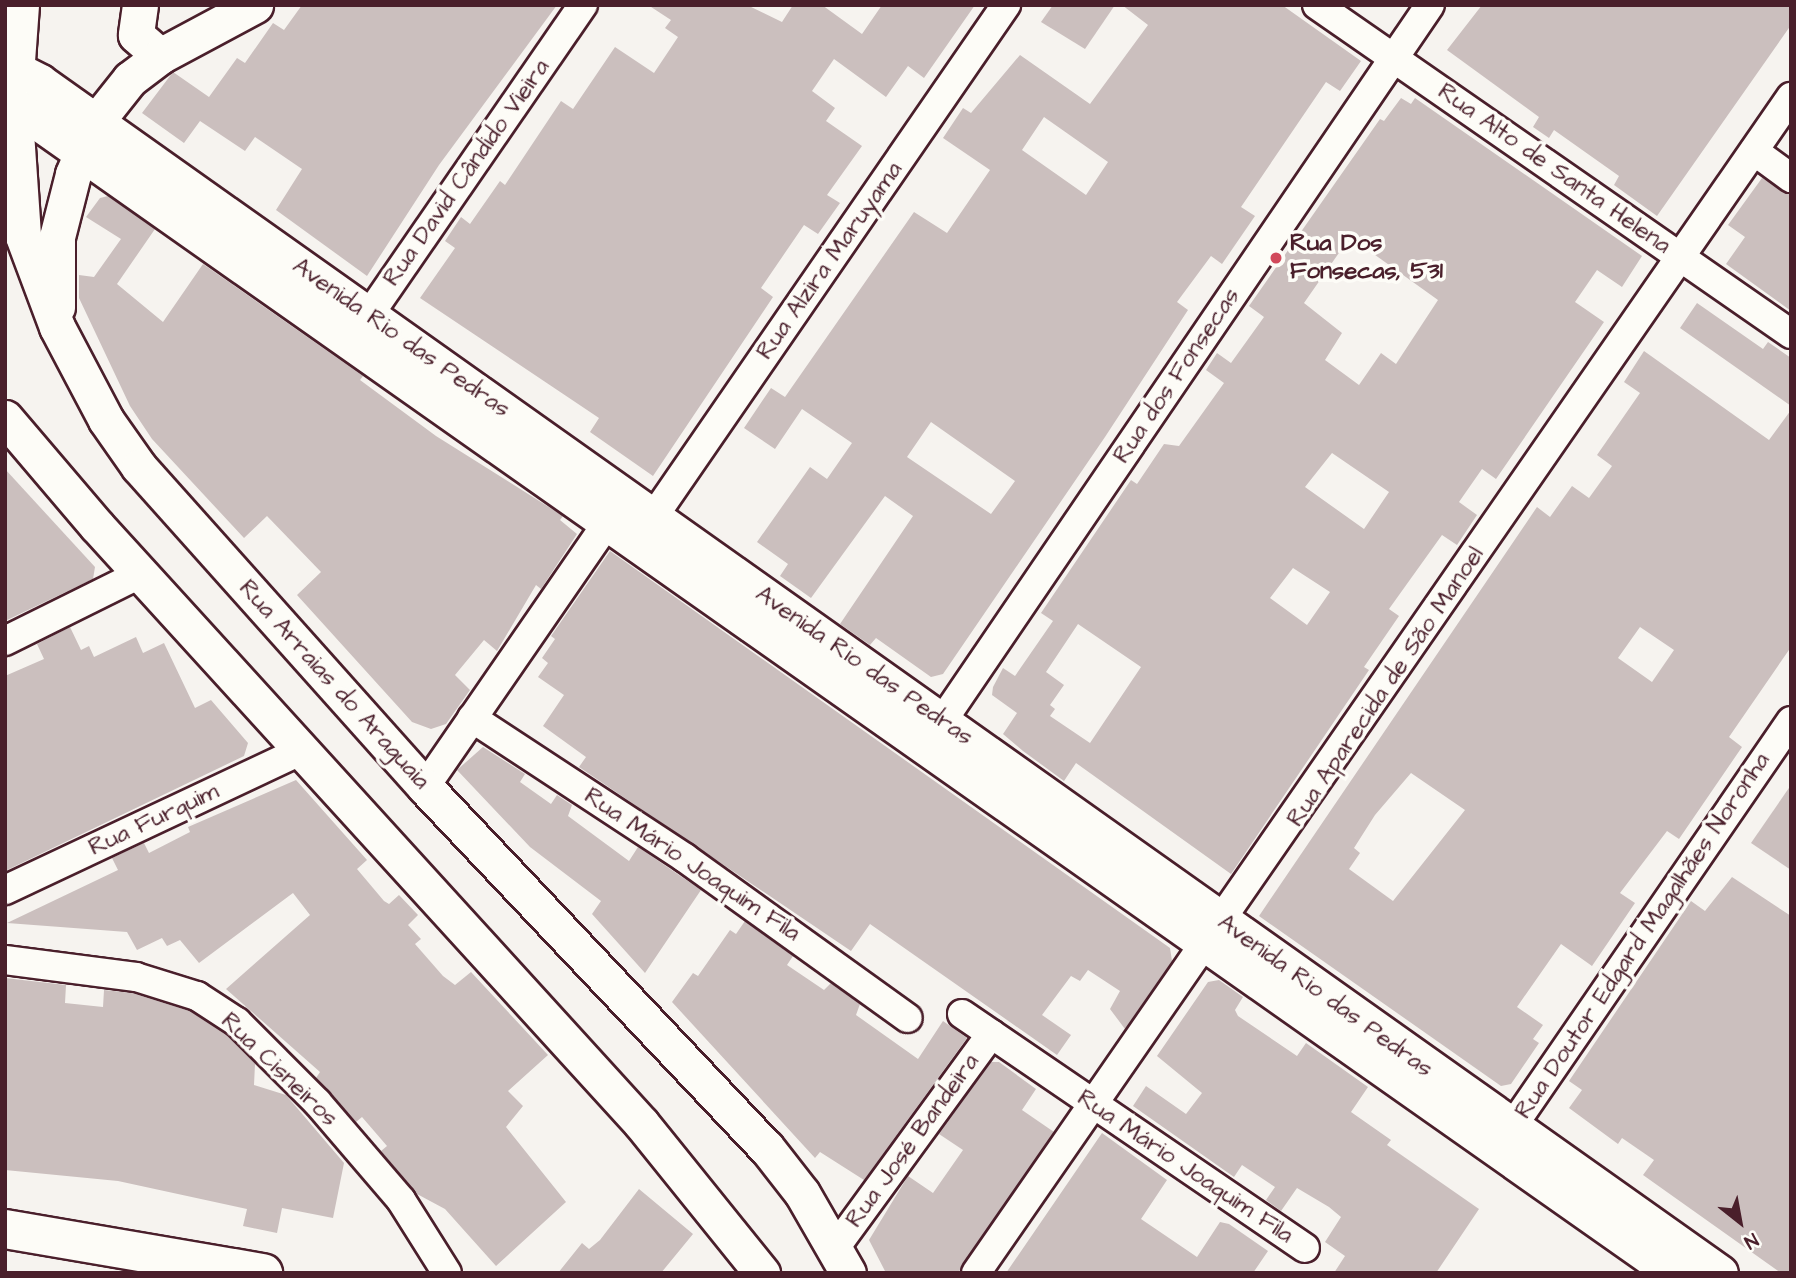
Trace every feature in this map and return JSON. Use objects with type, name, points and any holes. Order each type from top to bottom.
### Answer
[{"type":"highway","points":[[5,1229],[263,1273]]},
{"type":"main road","name":"Rua Arraias do Araguaia","points":[[21,5],[10,84],[23,236],[57,327],[106,420],[139,467],[425,788],[766,1147],[841,1260]]},
{"type":"main road","points":[[140,5],[136,35],[160,56]]},
{"type":"main road","points":[[57,327],[57,237],[89,136],[130,79],[160,56],[255,5]]},
{"type":"main road","name":"Avenida Rio das Pedras","points":[[10,84],[89,136],[360,328],[608,522],[933,734],[1503,1140],[1673,1273]]},
{"type":"main road","name":"Avenida Rio das Pedras","points":[[360,328],[654,516],[933,734]]},
{"type":"main road","points":[[5,418],[640,1123],[762,1273]]},
{"type":"main road","name":"Avenida Rio das Pedras","points":[[1503,1140],[1720,1273]]},
{"type":"street","name":"Rua David Cândido Vieira","points":[[360,328],[583,5]]},
{"type":"street","name":"Rua Alzira Maruyama","points":[[654,516],[1006,5]]},
{"type":"street","name":"Rua Alto de Santa Helena","points":[[1317,5],[1791,334]]},
{"type":"street","name":"Rua dos Fonsecas","points":[[933,734],[1430,5]]},
{"type":"street","name":"Rua Aparecida de São Manoel","points":[[976,1273],[1215,935],[1791,97]]},
{"type":"street","points":[[1754,151],[1791,178]]},
{"type":"street","points":[[425,788],[608,522]]},
{"type":"street","points":[[5,641],[142,573]]},
{"type":"street","name":"Rua Mário Joaquim Fila","points":[[472,718],[685,858],[908,1018]]},
{"type":"street","name":"Rua Doutor Edgard Magalhães Noronha","points":[[1503,1140],[1791,721]]},
{"type":"street","name":"Rua Furquim","points":[[5,890],[302,750]]},
{"type":"street","name":"Rua Cisneiros","points":[[5,960],[136,977],[197,996],[237,1022],[317,1102],[401,1200],[447,1273]]},
{"type":"street","name":"Rua Mário Joaquim Fila","points":[[962,1014],[1305,1248]]},
{"type":"street","name":"Rua José Bandeira","points":[[841,1260],[991,1034]]},
{"type":"building","points":[[302,5],[557,5],[439,165],[367,276],[276,210],[302,169],[255,137],[245,151],[200,121],[184,143],[142,113],[173,72],[209,97],[237,58],[245,63],[273,23],[284,30]]},
{"type":"building","points":[[648,5],[747,5],[782,22],[793,5],[822,5],[862,34],[882,5],[975,5],[924,78],[908,66],[886,97],[834,59],[812,91],[835,108],[826,121],[862,146],[827,195],[840,203],[818,234],[804,225],[761,288],[773,297],[653,476],[590,432],[599,418],[420,298],[455,248],[445,241],[461,217],[470,224],[500,181],[505,185],[561,101],[573,109],[615,47],[654,73],[678,37],[665,28],[671,20]]},
{"type":"building","points":[[1053,5],[1115,5],[1085,49],[1041,22]]},
{"type":"building","points":[[1122,5],[1282,5],[1361,61],[1340,91],[1326,82],[1241,207],[1255,216],[1222,264],[1211,256],[1177,302],[1188,310],[1105,437],[943,674],[931,677],[876,638],[870,645],[840,624],[913,516],[885,496],[811,598],[780,576],[788,564],[757,542],[810,467],[827,479],[852,443],[802,409],[775,449],[744,428],[771,388],[785,397],[914,212],[947,233],[990,170],[943,138],[963,108],[971,113],[1020,55],[1090,104],[1148,25]],"holes":[[[1044,117],[1108,162],[1086,195],[1022,150]],[[931,422],[1015,481],[991,514],[907,457]]]},
{"type":"building","points":[[1482,5],[1791,5],[1791,25],[1657,216],[1614,185],[1619,176],[1554,130],[1549,138],[1533,127],[1539,117],[1447,50]]},
{"type":"building","points":[[1401,98],[1411,104],[1415,98],[1642,256],[1622,287],[1597,270],[1575,302],[1604,322],[1496,479],[1482,469],[1459,502],[1477,515],[1457,545],[1442,535],[1389,609],[1399,616],[1364,667],[1369,670],[1231,874],[1076,763],[1064,781],[1023,751],[1003,734],[1017,713],[992,695],[993,687],[1003,668],[1015,676],[1053,621],[1041,613],[1131,480],[1137,484],[1164,444],[1179,446],[1224,383],[1206,370],[1217,353],[1231,363],[1264,317],[1249,306],[1380,119],[1384,121]],"holes":[[[1350,237],[1438,300],[1396,364],[1381,353],[1359,385],[1325,360],[1342,333],[1304,303]],[[1332,453],[1389,492],[1364,529],[1305,487]],[[1293,568],[1330,592],[1307,625],[1270,598]],[[1078,624],[1141,667],[1090,743],[1050,716],[1055,709],[1050,705],[1064,685],[1046,672]]]},
{"type":"building","points":[[1762,178],[1791,194],[1791,311],[1726,264],[1745,237],[1728,225]]},
{"type":"building","points":[[108,196],[155,229],[117,284],[163,322],[203,264],[363,376],[360,380],[436,436],[563,516],[560,520],[577,534],[541,589],[536,585],[497,651],[484,640],[455,675],[470,690],[446,724],[431,729],[412,722],[297,595],[321,572],[267,516],[244,538],[152,439],[130,406],[79,298],[79,275],[94,277],[121,239],[86,217],[100,198]]},
{"type":"building","points":[[1697,303],[1763,349],[1768,342],[1791,358],[1791,406],[1680,328]]},
{"type":"building","points":[[1644,351],[1769,440],[1791,410],[1791,647],[1729,737],[1742,747],[1679,839],[1667,831],[1620,893],[1635,903],[1592,966],[1561,944],[1517,1007],[1543,1025],[1533,1039],[1539,1043],[1511,1084],[1501,1086],[1259,916],[1537,507],[1550,517],[1572,486],[1589,498],[1612,466],[1597,455],[1640,393],[1624,382]],"holes":[[[1640,627],[1674,650],[1652,682],[1618,658]],[[1411,773],[1465,810],[1393,901],[1349,869],[1360,853],[1354,848],[1375,815]]]},
{"type":"building","points":[[5,469],[95,567],[93,579],[5,621]]},
{"type":"building","points":[[610,551],[1170,948],[1172,961],[1125,1029],[1110,1009],[1120,991],[1088,970],[1080,981],[1071,976],[1042,1015],[1071,1035],[1057,1055],[870,924],[851,951],[579,767],[586,757],[543,726],[564,695],[538,677],[548,663],[542,658],[555,639],[551,636]]},
{"type":"building","points":[[70,627],[81,650],[89,646],[94,657],[136,637],[143,653],[164,643],[195,708],[211,700],[248,743],[244,756],[5,871],[5,676],[44,659],[37,644]]},
{"type":"building","points":[[483,747],[525,774],[520,782],[551,804],[557,795],[572,805],[568,816],[629,861],[638,847],[701,890],[645,973],[592,914],[601,901],[530,847],[457,770]]},
{"type":"building","points":[[296,780],[367,860],[357,869],[384,901],[389,904],[399,895],[418,915],[408,925],[421,939],[415,944],[443,976],[455,985],[471,972],[548,1055],[508,1091],[523,1106],[506,1127],[566,1202],[496,1266],[445,1209],[417,1194],[381,1151],[387,1146],[362,1117],[356,1122],[316,1078],[320,1072],[226,989],[310,915],[293,893],[199,963],[180,940],[167,946],[162,938],[137,950],[127,932],[7,923],[118,870],[112,858],[144,843],[149,853],[190,832],[188,827]]},
{"type":"building","points":[[1791,785],[1791,870],[1751,843]]},
{"type":"building","points":[[1732,877],[1791,916],[1791,1273],[1781,1273],[1643,1175],[1654,1160],[1622,1138],[1618,1144],[1569,1108],[1582,1090],[1569,1081],[1691,901],[1705,911]]},
{"type":"building","points":[[745,921],[793,956],[787,965],[824,990],[831,983],[860,1004],[856,1015],[918,1059],[943,1021],[967,1038],[864,1180],[820,1152],[815,1158],[672,1002],[693,973],[698,976],[730,930],[736,934]]},
{"type":"building","points":[[5,978],[66,985],[65,1003],[103,1007],[104,990],[132,993],[190,1011],[226,1035],[255,1064],[254,1085],[286,1095],[344,1163],[333,1218],[282,1208],[277,1233],[243,1226],[247,1209],[118,1181],[5,1170]]},
{"type":"building","points":[[1219,980],[1243,997],[1235,1010],[1238,1016],[1297,1056],[1306,1043],[1368,1087],[1351,1112],[1391,1140],[1387,1145],[1479,1209],[1436,1273],[1334,1273],[1345,1256],[1325,1242],[1341,1217],[1329,1207],[1297,1188],[1281,1211],[1266,1200],[1275,1187],[1242,1165],[1234,1177],[1133,1106],[1146,1086],[1186,1114],[1202,1093],[1157,1056],[1208,982]]},
{"type":"building","points":[[991,1062],[999,1062],[1036,1089],[1022,1110],[1054,1132],[958,1273],[886,1273],[869,1240],[908,1176],[933,1193],[963,1150],[939,1134]]},
{"type":"building","points":[[1102,1133],[1167,1180],[1141,1219],[1197,1257],[1220,1222],[1229,1224],[1268,1251],[1253,1273],[1006,1273]]},
{"type":"building","points":[[639,1189],[693,1234],[661,1273],[558,1273],[582,1243],[589,1249],[600,1240]]},
{"type":"place","name":"Rua Dos Fonsecas, 531","points":[[1276,258]]}]
